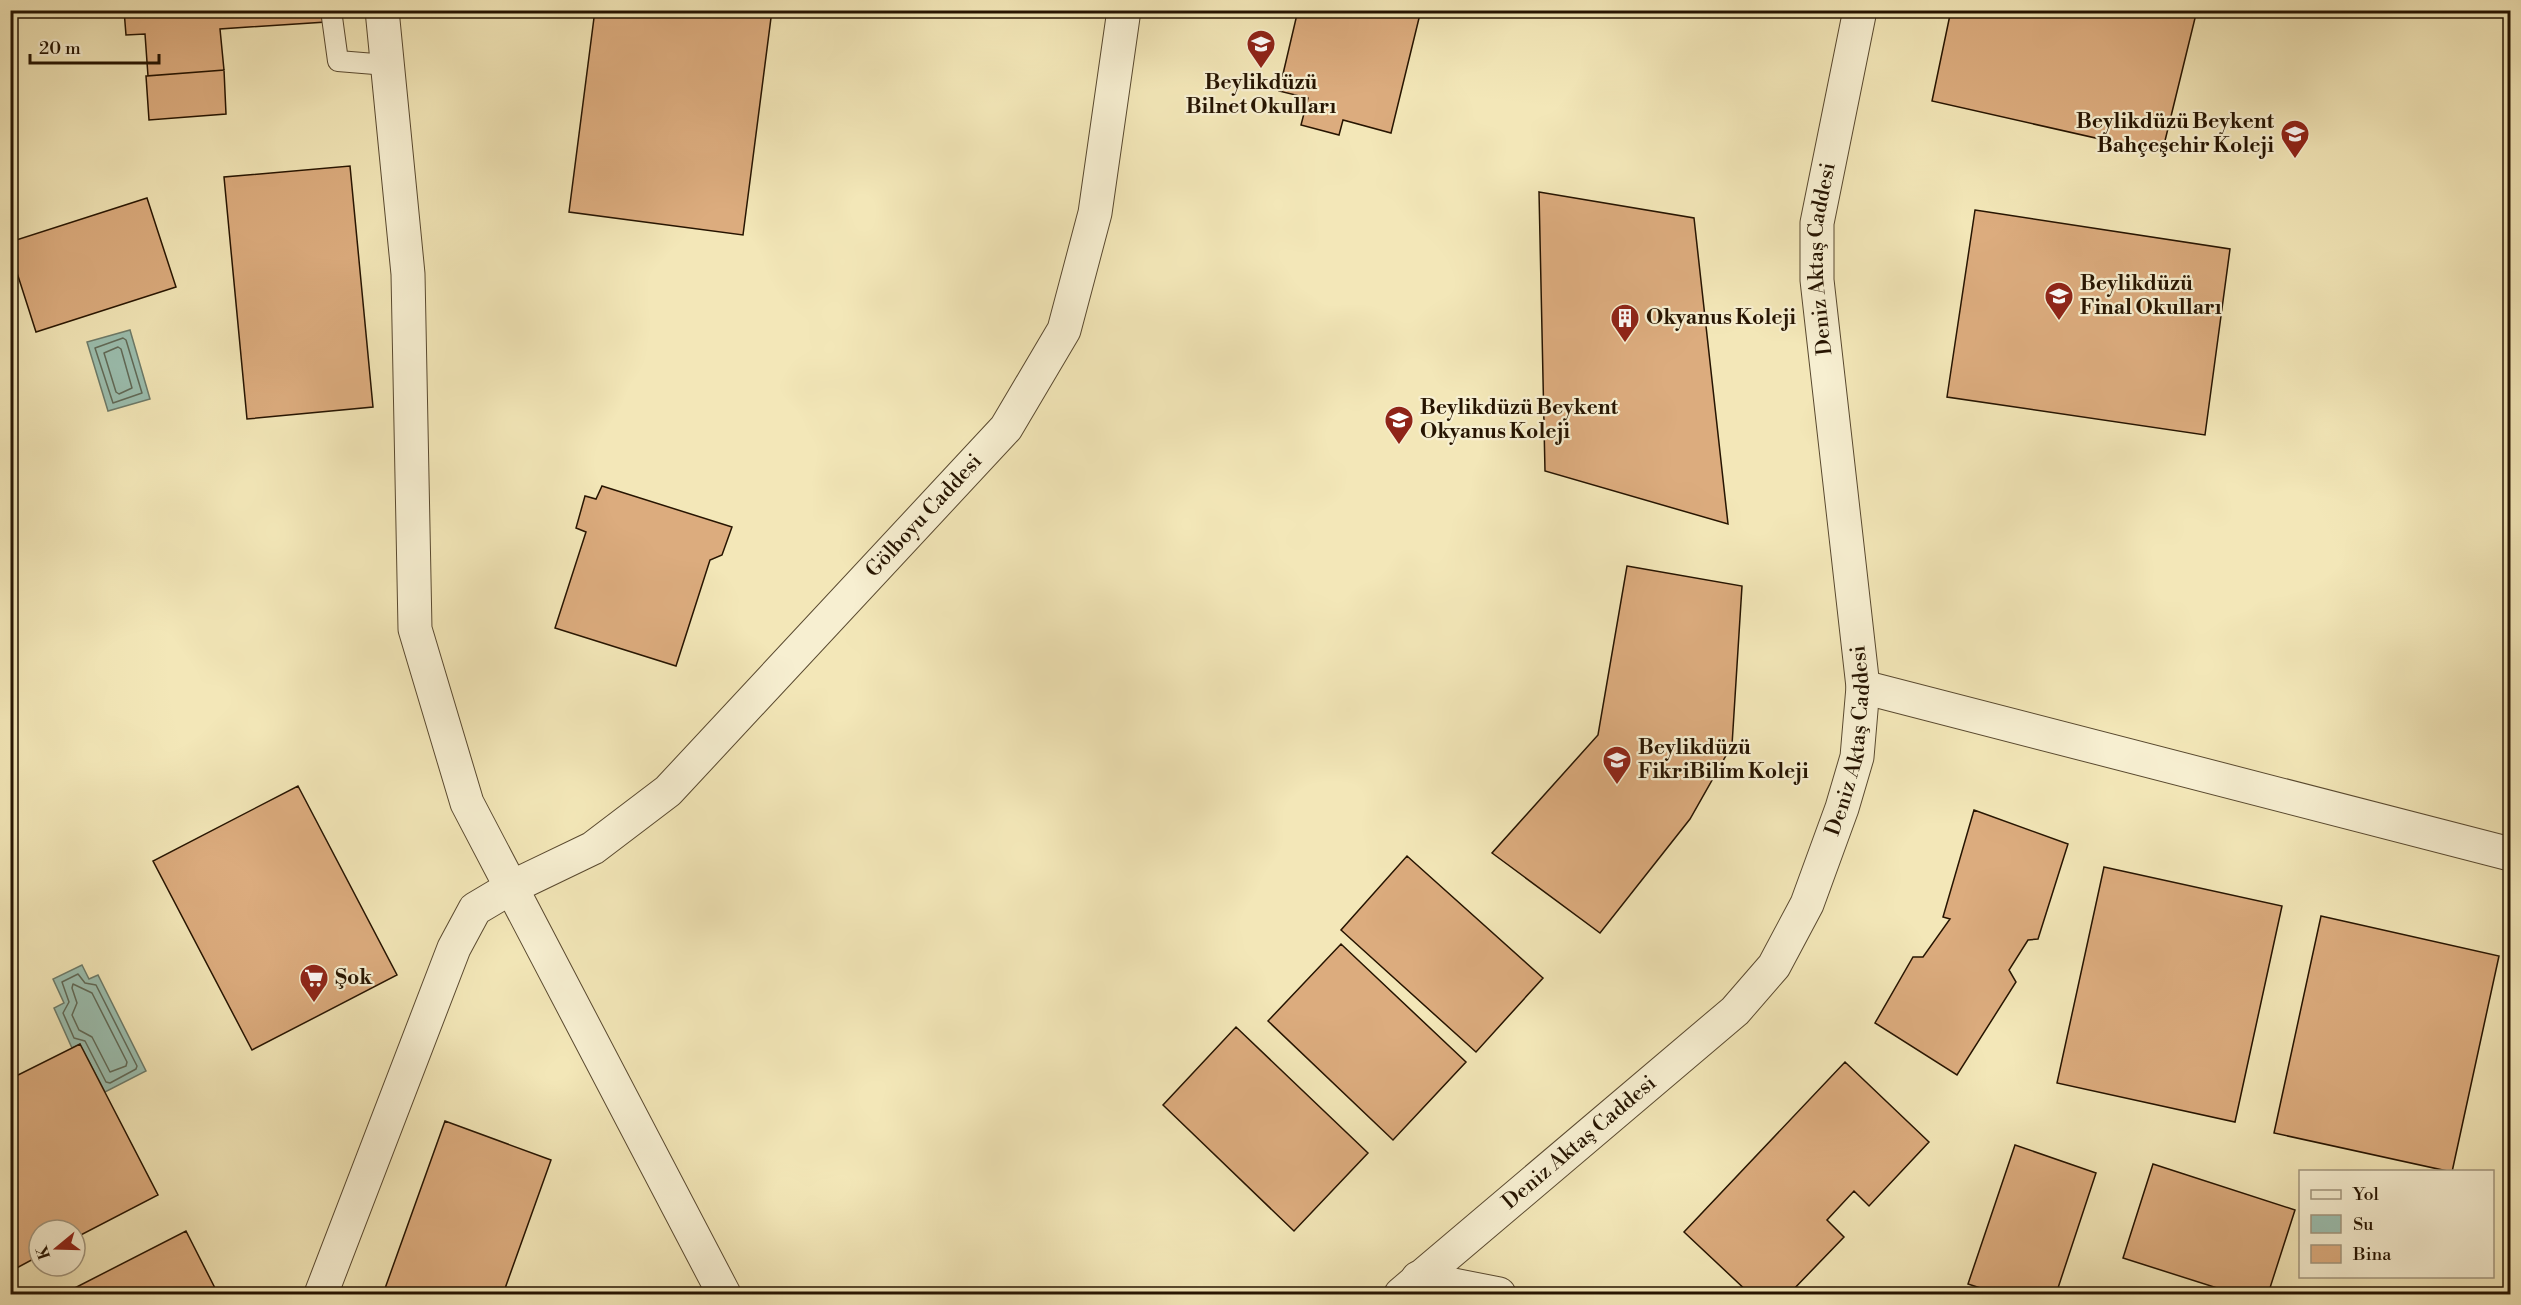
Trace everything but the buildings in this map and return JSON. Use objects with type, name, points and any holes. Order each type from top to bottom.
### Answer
[{"type":"street","points":[[382,10],[408,274],[415,629],[467,803],[513,887],[724,1294]]},
{"type":"street","name":"Gölboyu Caddesi","points":[[321,1294],[454,948],[475,909],[513,887],[593,848],[668,791],[1006,428],[1064,330],[1095,213],[1124,10]]},
{"type":"street","name":"Deniz Aktaş Caddesi","points":[[1409,1286],[1735,1011],[1773,966],[1807,904],[1842,808],[1857,757],[1863,687],[1817,280],[1817,223],[1860,10]]},
{"type":"street","points":[[1863,687],[2511,854]]},
{"type":"street","points":[[1409,1286],[1499,1294]]},
{"type":"lane","points":[[330,10],[338,61],[387,65]]},
{"type":"water","points":[[130,330],[150,399],[108,411],[87,342]]},
{"type":"water","points":[[82,965],[89,979],[98,975],[146,1071],[105,1092],[80,1044],[72,1048],[54,1008],[64,1003],[53,979]]},
{"type":"place","name":"Beylikdüzü Bilnet Okulları","points":[[1261,70]]},
{"type":"place","name":"Beylikdüzü Beykent Bahçeşehir Koleji","points":[[2295,160]]},
{"type":"place","name":"Beylikdüzü Final Okulları","points":[[2059,322]]},
{"type":"place","name":"Okyanus Koleji","points":[[1625,344]]},
{"type":"place","name":"Beylikdüzü Beykent Okyanus Koleji","points":[[1399,446]]},
{"type":"place","name":"Beylikdüzü FikriBilim Koleji","points":[[1617,786]]},
{"type":"place","name":"Şok","points":[[314,1004]]}]
